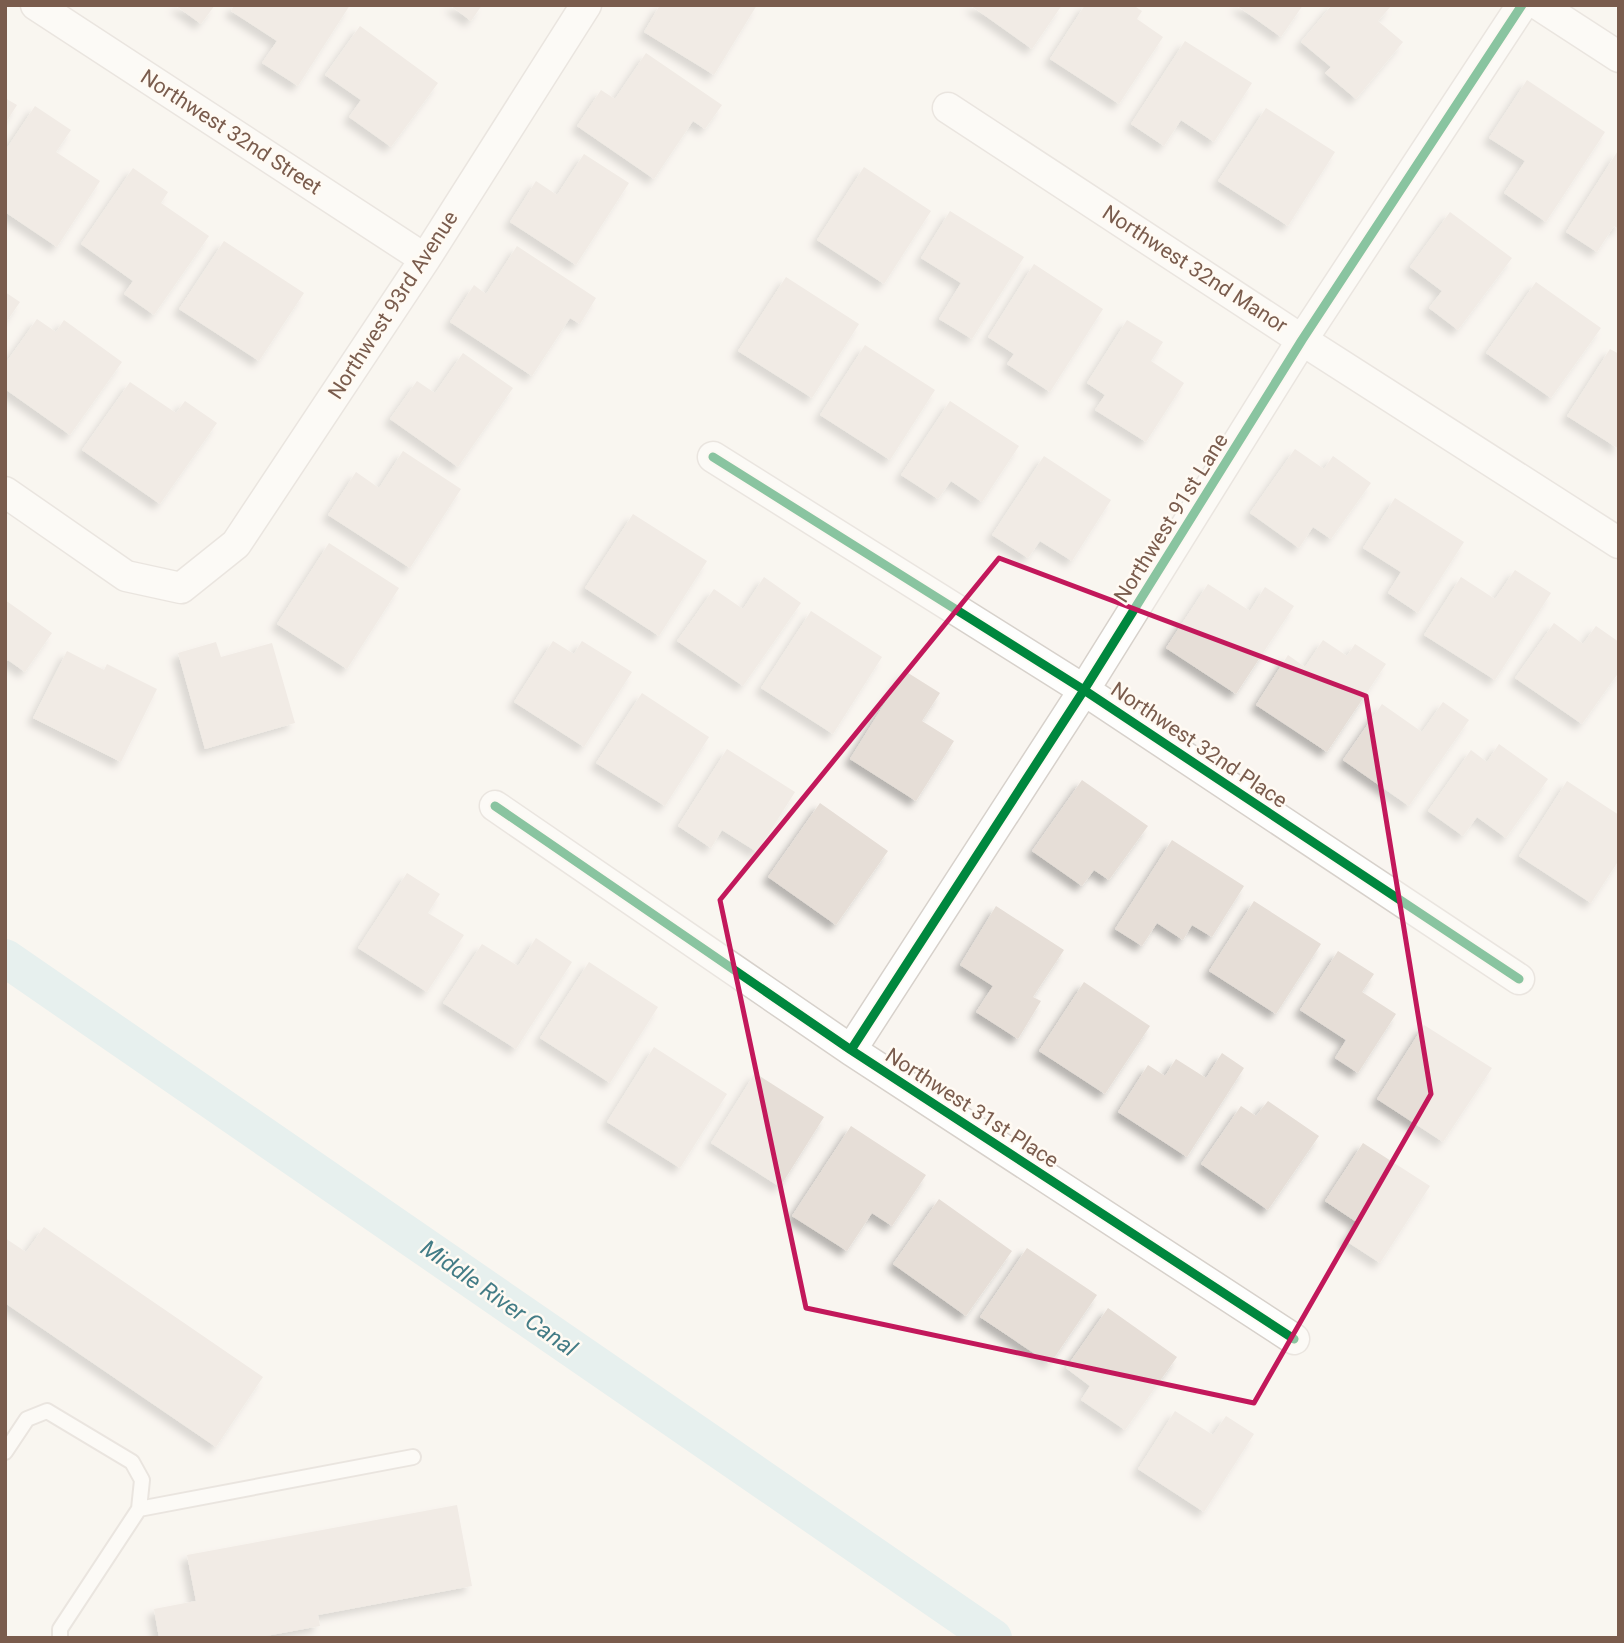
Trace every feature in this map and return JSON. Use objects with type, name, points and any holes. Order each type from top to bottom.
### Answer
[{"type":"street","name":"Northwest 32nd Street","points":[[36,5],[425,259]]},
{"type":"street","name":"Northwest 93rd Avenue","points":[[5,492],[126,576],[181,589],[236,544],[425,259],[586,5]]},
{"type":"street","name":"Northwest 91st Lane","points":[[851,1051],[1084,690],[1303,340],[1522,5]]},
{"type":"street","points":[[1539,5],[1619,57]]},
{"type":"street","name":"Northwest 32nd Manor","points":[[948,108],[1619,543]]},
{"type":"street","name":"Northwest 32nd Place","points":[[713,457],[1084,690],[1519,979]]},
{"type":"street","name":"Northwest 31st Place","points":[[495,807],[851,1051],[1294,1339]]},
{"type":"lane","points":[[5,1452],[27,1419],[47,1411],[131,1462],[142,1480],[139,1509],[60,1629],[60,1638]]},
{"type":"lane","points":[[139,1509],[414,1457]]},
{"type":"highlighted area","points":[[999,558],[1366,696],[1431,1094],[1254,1403],[806,1308],[720,900]]},
{"type":"building","points":[[175,5],[215,5],[201,24]]},
{"type":"building","points":[[234,5],[350,5],[298,86],[262,63],[277,41],[231,11]]},
{"type":"building","points":[[450,5],[482,5],[471,21]]},
{"type":"building","points":[[660,5],[757,5],[714,75],[644,32]]},
{"type":"building","points":[[970,5],[1062,5],[1032,49]]},
{"type":"building","points":[[1085,5],[1133,5],[1142,11],[1137,19],[1163,37],[1119,104],[1050,59]]},
{"type":"building","points":[[1236,5],[1303,5],[1281,37]]},
{"type":"building","points":[[1332,5],[1392,5],[1378,21],[1403,42],[1356,99],[1325,73],[1331,67],[1301,42]]},
{"type":"building","points":[[360,26],[438,83],[391,147],[349,117],[361,100],[325,75]]},
{"type":"building","points":[[1185,41],[1252,83],[1214,142],[1181,120],[1164,146],[1131,124]]},
{"type":"building","points":[[646,53],[722,105],[705,129],[693,121],[654,179],[577,126],[601,90],[615,99]]},
{"type":"building","points":[[1527,80],[1605,132],[1546,222],[1504,193],[1525,161],[1489,138]]},
{"type":"building","points":[[5,98],[17,105],[5,124]]},
{"type":"building","points":[[35,106],[71,130],[56,152],[100,181],[57,247],[5,212],[5,151]]},
{"type":"building","points":[[1266,108],[1335,152],[1288,226],[1218,181]]},
{"type":"building","points":[[1619,149],[1619,229],[1614,226],[1597,252],[1566,232]]},
{"type":"building","points":[[584,154],[629,183],[576,265],[510,222],[536,181],[557,195]]},
{"type":"building","points":[[864,167],[931,211],[884,284],[817,240]]},
{"type":"building","points":[[133,168],[168,192],[161,203],[209,236],[154,315],[124,294],[133,281],[81,244]]},
{"type":"building","points":[[950,211],[1024,257],[972,339],[939,319],[961,283],[921,258]]},
{"type":"building","points":[[1450,212],[1512,258],[1458,330],[1429,308],[1442,291],[1410,267]]},
{"type":"building","points":[[224,241],[304,293],[259,361],[179,309]]},
{"type":"building","points":[[517,246],[596,298],[580,324],[570,318],[532,376],[450,322],[474,285],[486,294]]},
{"type":"building","points":[[1034,264],[1103,309],[1050,392],[1007,364],[1014,354],[988,337]]},
{"type":"building","points":[[786,277],[859,324],[812,398],[738,351]]},
{"type":"building","points":[[1536,282],[1601,328],[1551,398],[1486,353]]},
{"type":"building","points":[[5,292],[20,302],[5,324]]},
{"type":"building","points":[[37,319],[56,332],[64,320],[122,362],[70,435],[5,389],[5,364]]},
{"type":"building","points":[[1127,320],[1163,342],[1151,361],[1184,383],[1146,442],[1095,410],[1105,395],[1087,383]]},
{"type":"building","points":[[865,345],[935,390],[890,460],[820,415]]},
{"type":"building","points":[[1610,349],[1619,354],[1619,449],[1567,416]]},
{"type":"building","points":[[463,353],[513,388],[458,467],[390,419],[417,381],[435,393]]},
{"type":"building","points":[[130,382],[176,413],[185,401],[217,423],[160,504],[82,450]]},
{"type":"building","points":[[950,401],[1019,446],[982,502],[951,481],[938,499],[901,475]]},
{"type":"building","points":[[1295,449],[1324,469],[1333,456],[1371,483],[1331,539],[1313,527],[1299,548],[1250,513]]},
{"type":"building","points":[[403,451],[461,489],[410,568],[328,515],[356,472],[379,488]]},
{"type":"building","points":[[1044,456],[1111,500],[1072,561],[1040,541],[1028,558],[992,535]]},
{"type":"building","points":[[1395,498],[1464,542],[1418,613],[1388,593],[1401,572],[1363,548]]},
{"type":"building","points":[[633,514],[707,561],[659,636],[585,588]]},
{"type":"building","points":[[329,543],[399,588],[347,669],[277,624]]},
{"type":"building","points":[[1515,570],[1551,593],[1495,680],[1424,635],[1461,577],[1495,599]]},
{"type":"building","points":[[764,577],[801,603],[743,686],[677,641],[714,589],[743,609]]},
{"type":"building","points":[[1208,584],[1250,611],[1265,587],[1294,606],[1236,694],[1166,648]]},
{"type":"building","points":[[5,600],[52,633],[25,672],[8,660],[5,663]]},
{"type":"building","points":[[811,611],[882,657],[833,734],[761,688]]},
{"type":"building","points":[[1554,623],[1583,644],[1596,626],[1619,642],[1619,672],[1582,724],[1515,678]]},
{"type":"building","points":[[1323,640],[1347,656],[1355,644],[1386,664],[1327,752],[1256,705],[1288,655],[1305,667]]},
{"type":"building","points":[[553,641],[574,654],[582,641],[632,672],[584,747],[514,702]]},
{"type":"building","points":[[216,642],[221,657],[272,643],[295,723],[205,749],[178,653]]},
{"type":"building","points":[[67,651],[104,670],[107,664],[157,689],[121,762],[33,718]]},
{"type":"building","points":[[905,671],[940,693],[922,721],[954,741],[916,801],[850,759]]},
{"type":"building","points":[[642,693],[709,737],[665,806],[596,763]]},
{"type":"building","points":[[1443,702],[1469,720],[1409,806],[1343,760],[1382,704],[1422,732]]},
{"type":"building","points":[[1499,744],[1548,779],[1506,838],[1477,817],[1463,836],[1428,811],[1471,750],[1487,762]]},
{"type":"building","points":[[727,749],[795,792],[757,852],[722,830],[711,848],[678,826]]},
{"type":"building","points":[[1082,780],[1148,826],[1109,880],[1094,870],[1082,886],[1032,851]]},
{"type":"building","points":[[1567,781],[1619,815],[1619,860],[1591,903],[1519,856]]},
{"type":"building","points":[[820,803],[888,851],[836,925],[768,877]]},
{"type":"building","points":[[1172,840],[1244,886],[1212,937],[1192,925],[1183,940],[1157,923],[1142,946],[1115,929]]},
{"type":"building","points":[[407,873],[440,894],[428,913],[464,935],[427,992],[358,948]]},
{"type":"building","points":[[1254,901],[1321,944],[1276,1014],[1209,971]]},
{"type":"building","points":[[996,906],[1064,950],[1033,997],[1041,1001],[1018,1039],[976,1012],[993,986],[960,965]]},
{"type":"building","points":[[536,938],[572,962],[516,1049],[443,1003],[482,944],[518,966]]},
{"type":"building","points":[[1338,951],[1374,974],[1362,992],[1396,1014],[1358,1073],[1335,1058],[1346,1040],[1300,1010]]},
{"type":"building","points":[[589,962],[658,1007],[610,1083],[540,1038]]},
{"type":"building","points":[[1084,982],[1150,1026],[1105,1094],[1039,1051]]},
{"type":"building","points":[[1424,1025],[1492,1068],[1443,1142],[1377,1099]]},
{"type":"building","points":[[654,1047],[727,1094],[680,1168],[607,1122]]},
{"type":"building","points":[[1222,1053],[1244,1068],[1187,1157],[1118,1112],[1148,1065],[1165,1076],[1176,1059],[1206,1078]]},
{"type":"building","points":[[755,1073],[824,1117],[780,1187],[711,1143]]},
{"type":"building","points":[[1268,1101],[1319,1136],[1268,1210],[1201,1164],[1241,1106],[1256,1116]]},
{"type":"building","points":[[851,1126],[926,1175],[892,1226],[872,1213],[847,1251],[792,1216]]},
{"type":"building","points":[[1363,1143],[1430,1186],[1380,1263],[1346,1241],[1358,1223],[1325,1201]]},
{"type":"building","points":[[939,1199],[1012,1251],[966,1316],[893,1264]]},
{"type":"building","points":[[44,1227],[263,1377],[216,1447],[5,1303],[5,1238],[26,1252]]},
{"type":"building","points":[[1027,1248],[1097,1295],[1050,1364],[980,1317]]},
{"type":"building","points":[[1108,1308],[1177,1357],[1125,1430],[1081,1400],[1090,1386],[1066,1368]]},
{"type":"building","points":[[1175,1411],[1213,1435],[1226,1416],[1254,1434],[1204,1512],[1138,1469]]},
{"type":"building","points":[[457,1505],[472,1586],[318,1615],[320,1626],[255,1638],[159,1638],[154,1609],[196,1601],[187,1555]]},
{"type":"waterway","name":"Middle River Canal","points":[[5,958],[993,1638]]},
{"type":"cycle path","points":[[851,1050],[1084,690],[1302,340],[1522,5]]},
{"type":"cycle path","points":[[713,457],[1084,690],[1519,979]]},
{"type":"cycle path","points":[[495,806],[851,1050],[1294,1339]]}]
